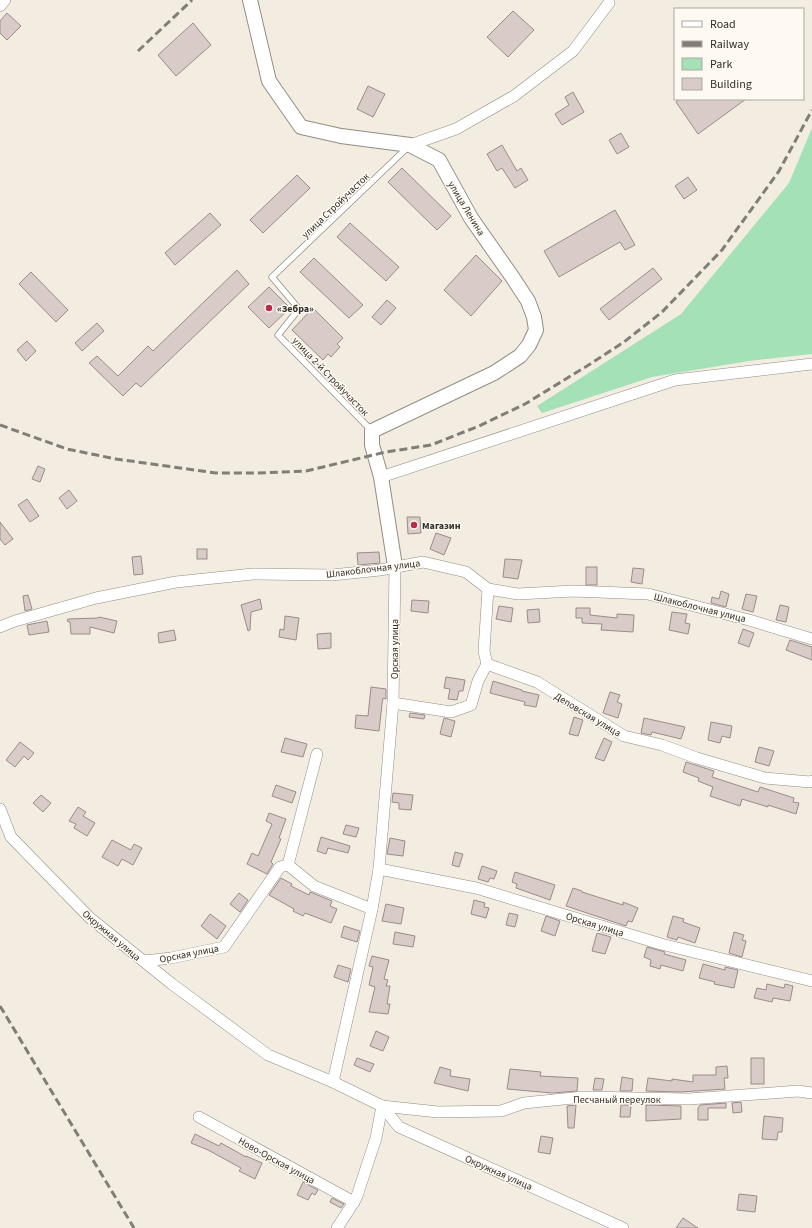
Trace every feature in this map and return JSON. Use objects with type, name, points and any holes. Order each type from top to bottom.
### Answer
[{"type":"street","points":[[0,6],[5,0]]},
{"type":"street","name":"улица Ленина","points":[[250,0],[269,81],[301,127],[341,136],[410,145],[439,160],[471,218],[528,301],[534,317],[536,330],[529,345],[520,356],[494,373],[372,431]]},
{"type":"street","points":[[410,145],[456,129],[514,96],[573,51],[609,3]]},
{"type":"street","points":[[381,477],[675,380],[812,364]]},
{"type":"street","name":"Орская улица","points":[[333,1082],[372,909],[378,869],[393,703],[395,566],[381,477],[372,445],[372,431]]},
{"type":"street","name":"Шлакоблочная улица","points":[[0,627],[15,621],[96,598],[176,582],[253,574],[332,575],[380,570],[423,562],[466,572],[488,589],[518,594],[573,591],[648,594],[749,620],[812,639]]},
{"type":"street","points":[[393,703],[451,712],[471,705],[478,681],[487,664],[484,650],[488,589]]},
{"type":"street","name":"Деповская улица","points":[[487,664],[537,682],[624,736],[662,745],[697,758],[765,778],[812,781]]},
{"type":"street","points":[[317,754],[288,865],[314,886],[372,909]]},
{"type":"street","name":"Окружная улица","points":[[0,809],[11,837],[90,918],[172,984],[268,1055],[333,1082]]},
{"type":"street","name":"Орская улица","points":[[144,961],[171,958],[224,947],[280,867],[288,865]]},
{"type":"street","name":"Орская улица","points":[[378,869],[476,888],[662,944],[812,981]]},
{"type":"street","name":"Песчаный переулок","points":[[333,1082],[382,1106],[438,1112],[501,1111],[524,1103],[583,1097],[689,1099],[798,1091],[812,1092]]},
{"type":"street","points":[[337,1228],[354,1202],[376,1138],[382,1106]]},
{"type":"street","name":"Окружная улица","points":[[382,1106],[399,1127],[623,1228]]},
{"type":"street","name":"Ново-Орская улица","points":[[199,1117],[354,1202]]},
{"type":"lane","name":"улица Стройучасток","points":[[272,277],[410,145]]},
{"type":"lane","name":"улица 2-й Стройучасток","points":[[272,277],[299,309],[278,335],[372,431]]},
{"type":"green space","points":[[812,128],[812,354],[749,361],[652,377],[542,413],[537,406],[681,314],[789,183]]},
{"type":"building","points":[[513,11],[534,30],[508,57],[487,37]]},
{"type":"building","points":[[7,13],[21,26],[7,40],[0,33],[0,21]]},
{"type":"building","points":[[193,23],[211,45],[176,76],[158,55]]},
{"type":"building","points":[[368,86],[385,94],[373,117],[357,109]]},
{"type":"building","points":[[573,92],[584,112],[562,125],[555,114],[569,105],[565,97]]},
{"type":"building","points":[[679,100],[745,100],[698,134],[676,102]]},
{"type":"building","points":[[621,133],[629,147],[617,154],[609,140]]},
{"type":"building","points":[[502,145],[517,171],[521,168],[528,180],[515,188],[502,168],[497,171],[487,154]]},
{"type":"building","points":[[402,168],[451,216],[437,230],[388,182]]},
{"type":"building","points":[[297,175],[310,188],[263,233],[250,220]]},
{"type":"building","points":[[688,177],[697,190],[684,199],[675,186]]},
{"type":"building","points":[[615,210],[635,245],[625,250],[620,242],[559,277],[544,251]]},
{"type":"building","points":[[210,213],[221,225],[175,265],[165,253]]},
{"type":"building","points":[[350,223],[399,267],[386,281],[337,237]]},
{"type":"building","points":[[476,255],[502,281],[471,316],[444,290]]},
{"type":"building","points":[[314,258],[363,305],[349,318],[300,272]]},
{"type":"building","points":[[653,268],[662,279],[609,320],[600,309]]},
{"type":"building","points":[[237,270],[249,284],[141,387],[136,383],[123,396],[89,363],[97,356],[118,376],[148,346],[153,351]]},
{"type":"building","points":[[31,272],[68,310],[56,322],[19,284]]},
{"type":"building","name":"«Зебра»","points":[[269,287],[290,308],[269,328],[248,307]]},
{"type":"building","points":[[387,300],[396,308],[381,325],[372,317]]},
{"type":"building","points":[[313,308],[343,338],[337,344],[340,347],[331,357],[328,354],[323,360],[292,330]]},
{"type":"building","points":[[97,323],[104,331],[82,351],[75,343]]},
{"type":"building","points":[[27,341],[36,351],[26,361],[17,350]]},
{"type":"building","points":[[38,466],[45,469],[40,482],[32,479]]},
{"type":"building","points":[[69,490],[77,501],[67,509],[59,498]]},
{"type":"building","points":[[27,499],[39,516],[30,522],[18,505]]},
{"type":"building","name":"Магазин","points":[[407,517],[420,517],[421,533],[408,534]]},
{"type":"building","points":[[0,522],[13,539],[5,545],[0,539]]},
{"type":"building","points":[[436,533],[451,538],[444,555],[430,549]]},
{"type":"building","points":[[197,549],[207,549],[207,559],[197,559]]},
{"type":"building","points":[[379,552],[380,563],[358,565],[357,553]]},
{"type":"building","points":[[141,556],[143,574],[134,575],[132,557]]},
{"type":"building","points":[[505,559],[522,560],[518,579],[503,577]]},
{"type":"building","points":[[586,567],[597,567],[597,585],[586,585]]},
{"type":"building","points":[[633,568],[644,569],[642,584],[631,582]]},
{"type":"building","points":[[721,591],[729,594],[726,607],[711,603],[712,597],[719,599]]},
{"type":"building","points":[[746,594],[757,596],[753,612],[742,609]]},
{"type":"building","points":[[28,595],[32,609],[25,611],[23,596]]},
{"type":"building","points":[[260,599],[262,609],[251,612],[250,630],[248,631],[241,605]]},
{"type":"building","points":[[412,600],[429,601],[428,613],[411,611]]},
{"type":"building","points":[[780,605],[789,607],[786,622],[776,620]]},
{"type":"building","points":[[499,606],[513,608],[511,622],[496,619]]},
{"type":"building","points":[[576,608],[590,608],[590,615],[617,618],[617,614],[634,615],[633,632],[601,630],[602,624],[582,623],[582,618],[576,618]]},
{"type":"building","points":[[539,609],[540,622],[528,623],[527,610]]},
{"type":"building","points":[[672,612],[687,614],[685,623],[690,624],[688,634],[669,630]]},
{"type":"building","points":[[285,616],[299,618],[296,640],[279,637],[280,629],[284,630]]},
{"type":"building","points":[[99,617],[117,621],[114,633],[90,627],[90,634],[71,634],[70,622],[67,621],[68,619]]},
{"type":"building","points":[[47,621],[49,632],[29,635],[27,625]]},
{"type":"building","points":[[743,629],[754,633],[749,647],[738,643]]},
{"type":"building","points":[[174,630],[176,640],[159,643],[158,633]]},
{"type":"building","points":[[331,633],[331,648],[318,649],[317,634]]},
{"type":"building","points":[[790,640],[812,647],[812,660],[786,650]]},
{"type":"building","points":[[446,677],[465,680],[463,691],[459,691],[457,700],[448,699],[450,689],[444,688]]},
{"type":"building","points":[[493,681],[539,695],[536,707],[524,705],[525,702],[490,693]]},
{"type":"building","points":[[371,687],[386,689],[386,699],[383,698],[379,731],[355,728],[356,715],[368,716]]},
{"type":"building","points":[[610,692],[620,695],[617,702],[622,704],[618,718],[603,713]]},
{"type":"building","points":[[410,713],[425,715],[424,719],[409,717]]},
{"type":"building","points":[[574,717],[583,720],[578,736],[569,734]]},
{"type":"building","points":[[444,718],[455,721],[451,737],[440,734]]},
{"type":"building","points":[[644,718],[685,727],[681,739],[652,732],[651,735],[641,733]]},
{"type":"building","points":[[711,722],[732,726],[730,738],[722,736],[720,743],[708,740]]},
{"type":"building","points":[[285,738],[307,744],[303,757],[281,752]]},
{"type":"building","points":[[604,738],[612,742],[604,761],[595,758]]},
{"type":"building","points":[[20,742],[34,753],[28,760],[24,756],[15,767],[6,760]]},
{"type":"building","points":[[759,747],[774,751],[769,766],[755,762]]},
{"type":"building","points":[[686,762],[714,771],[712,777],[758,792],[760,787],[794,798],[793,802],[799,803],[796,814],[742,799],[740,806],[710,796],[713,787],[698,781],[699,778],[683,772]]},
{"type":"building","points":[[276,785],[296,792],[292,803],[272,796]]},
{"type":"building","points":[[393,793],[413,795],[411,810],[399,809],[399,803],[392,802]]},
{"type":"building","points":[[41,795],[51,803],[43,812],[33,803]]},
{"type":"building","points":[[78,807],[86,812],[83,816],[95,823],[87,836],[74,828],[76,824],[69,821]]},
{"type":"building","points":[[269,813],[286,819],[279,838],[281,839],[271,862],[273,864],[267,874],[247,864],[252,853],[258,856],[272,824],[266,821]]},
{"type":"building","points":[[346,825],[359,828],[356,837],[343,834]]},
{"type":"building","points":[[321,837],[350,846],[348,853],[328,848],[326,854],[317,851]]},
{"type":"building","points":[[390,838],[405,841],[403,856],[387,854]]},
{"type":"building","points":[[112,840],[131,850],[134,844],[142,848],[133,865],[122,859],[118,866],[102,857]]},
{"type":"building","points":[[455,852],[463,854],[459,867],[452,865]]},
{"type":"building","points":[[482,866],[497,871],[494,879],[490,878],[488,882],[478,879]]},
{"type":"building","points":[[515,872],[555,885],[550,900],[516,888],[517,884],[512,882]]},
{"type":"building","points":[[281,878],[292,884],[291,886],[309,895],[310,892],[332,901],[330,906],[337,909],[331,923],[305,913],[303,916],[293,911],[294,909],[269,895]]},
{"type":"building","points":[[573,888],[623,905],[623,902],[638,908],[632,922],[628,921],[626,926],[566,906]]},
{"type":"building","points":[[239,893],[248,900],[240,912],[230,904]]},
{"type":"building","points":[[474,900],[485,903],[484,907],[489,908],[486,918],[471,914]]},
{"type":"building","points":[[386,904],[404,908],[401,924],[382,921]]},
{"type":"building","points":[[509,913],[518,915],[515,927],[506,925]]},
{"type":"building","points":[[210,914],[226,926],[217,939],[201,926]]},
{"type":"building","points":[[546,916],[560,921],[555,936],[541,931]]},
{"type":"building","points":[[673,916],[684,919],[683,922],[700,928],[695,943],[678,937],[677,940],[667,937]]},
{"type":"building","points":[[344,926],[360,931],[357,942],[341,937]]},
{"type":"building","points":[[395,932],[415,936],[413,947],[393,944]]},
{"type":"building","points":[[734,932],[744,935],[742,940],[746,941],[742,957],[729,953]]},
{"type":"building","points":[[597,933],[611,937],[605,954],[592,951]]},
{"type":"building","points":[[647,947],[665,952],[664,954],[686,960],[683,971],[661,965],[660,969],[650,966],[651,960],[644,957]]},
{"type":"building","points":[[372,956],[389,960],[384,979],[388,980],[386,986],[390,986],[387,1004],[390,1004],[388,1014],[369,1012],[375,987],[369,985],[373,967],[369,966]]},
{"type":"building","points":[[703,964],[725,970],[725,967],[738,970],[734,988],[714,984],[715,982],[699,978]]},
{"type":"building","points":[[338,965],[351,969],[348,982],[334,977]]},
{"type":"building","points":[[767,984],[784,988],[785,984],[793,986],[790,1001],[773,998],[772,1002],[754,998],[757,988],[766,990]]},
{"type":"building","points":[[376,1031],[389,1037],[383,1051],[370,1046]]},
{"type":"building","points":[[357,1058],[374,1064],[370,1072],[354,1065]]},
{"type":"building","points":[[751,1058],[764,1058],[764,1084],[751,1084]]},
{"type":"building","points":[[727,1066],[728,1078],[724,1078],[725,1089],[681,1092],[646,1091],[648,1078],[693,1082],[693,1075],[716,1075],[716,1067]]},
{"type":"building","points":[[440,1067],[451,1070],[450,1076],[470,1079],[468,1091],[434,1083]]},
{"type":"building","points":[[510,1069],[541,1072],[540,1076],[578,1078],[577,1091],[552,1093],[507,1089]]},
{"type":"building","points":[[622,1077],[633,1079],[632,1091],[620,1091]]},
{"type":"building","points":[[595,1078],[604,1079],[602,1090],[593,1090]]},
{"type":"building","points":[[741,1102],[742,1112],[733,1113],[732,1103]]},
{"type":"building","points":[[726,1103],[726,1108],[708,1108],[708,1120],[698,1120],[698,1108],[700,1105]]},
{"type":"building","points":[[576,1105],[574,1128],[568,1128],[567,1106]]},
{"type":"building","points":[[621,1105],[631,1105],[630,1117],[620,1117]]},
{"type":"building","points":[[646,1105],[681,1106],[681,1119],[646,1121]]},
{"type":"building","points":[[764,1116],[783,1118],[782,1132],[778,1132],[777,1140],[762,1139]]},
{"type":"building","points":[[195,1134],[219,1146],[221,1143],[246,1157],[262,1163],[255,1179],[239,1171],[241,1168],[208,1150],[191,1143]]},
{"type":"building","points":[[541,1136],[553,1138],[550,1154],[538,1152]]},
{"type":"building","points":[[303,1182],[318,1190],[315,1195],[312,1193],[308,1200],[297,1195]]},
{"type":"building","points":[[739,1194],[757,1196],[755,1212],[737,1210]]},
{"type":"building","points":[[332,1198],[344,1204],[341,1208],[330,1202]]},
{"type":"building","points":[[683,1218],[698,1228],[676,1228]]},
{"type":"railway","points":[[138,51],[192,0]]},
{"type":"railway","points":[[0,425],[67,449],[116,459],[216,473],[306,471],[386,452],[431,445],[479,426],[525,404],[624,342],[662,312],[722,250],[779,171],[812,110]]},
{"type":"railway","points":[[0,1006],[134,1228]]},
{"type":"place","name":"«Зебра»","points":[[269,308]]},
{"type":"place","name":"Магазин","points":[[414,525]]}]
